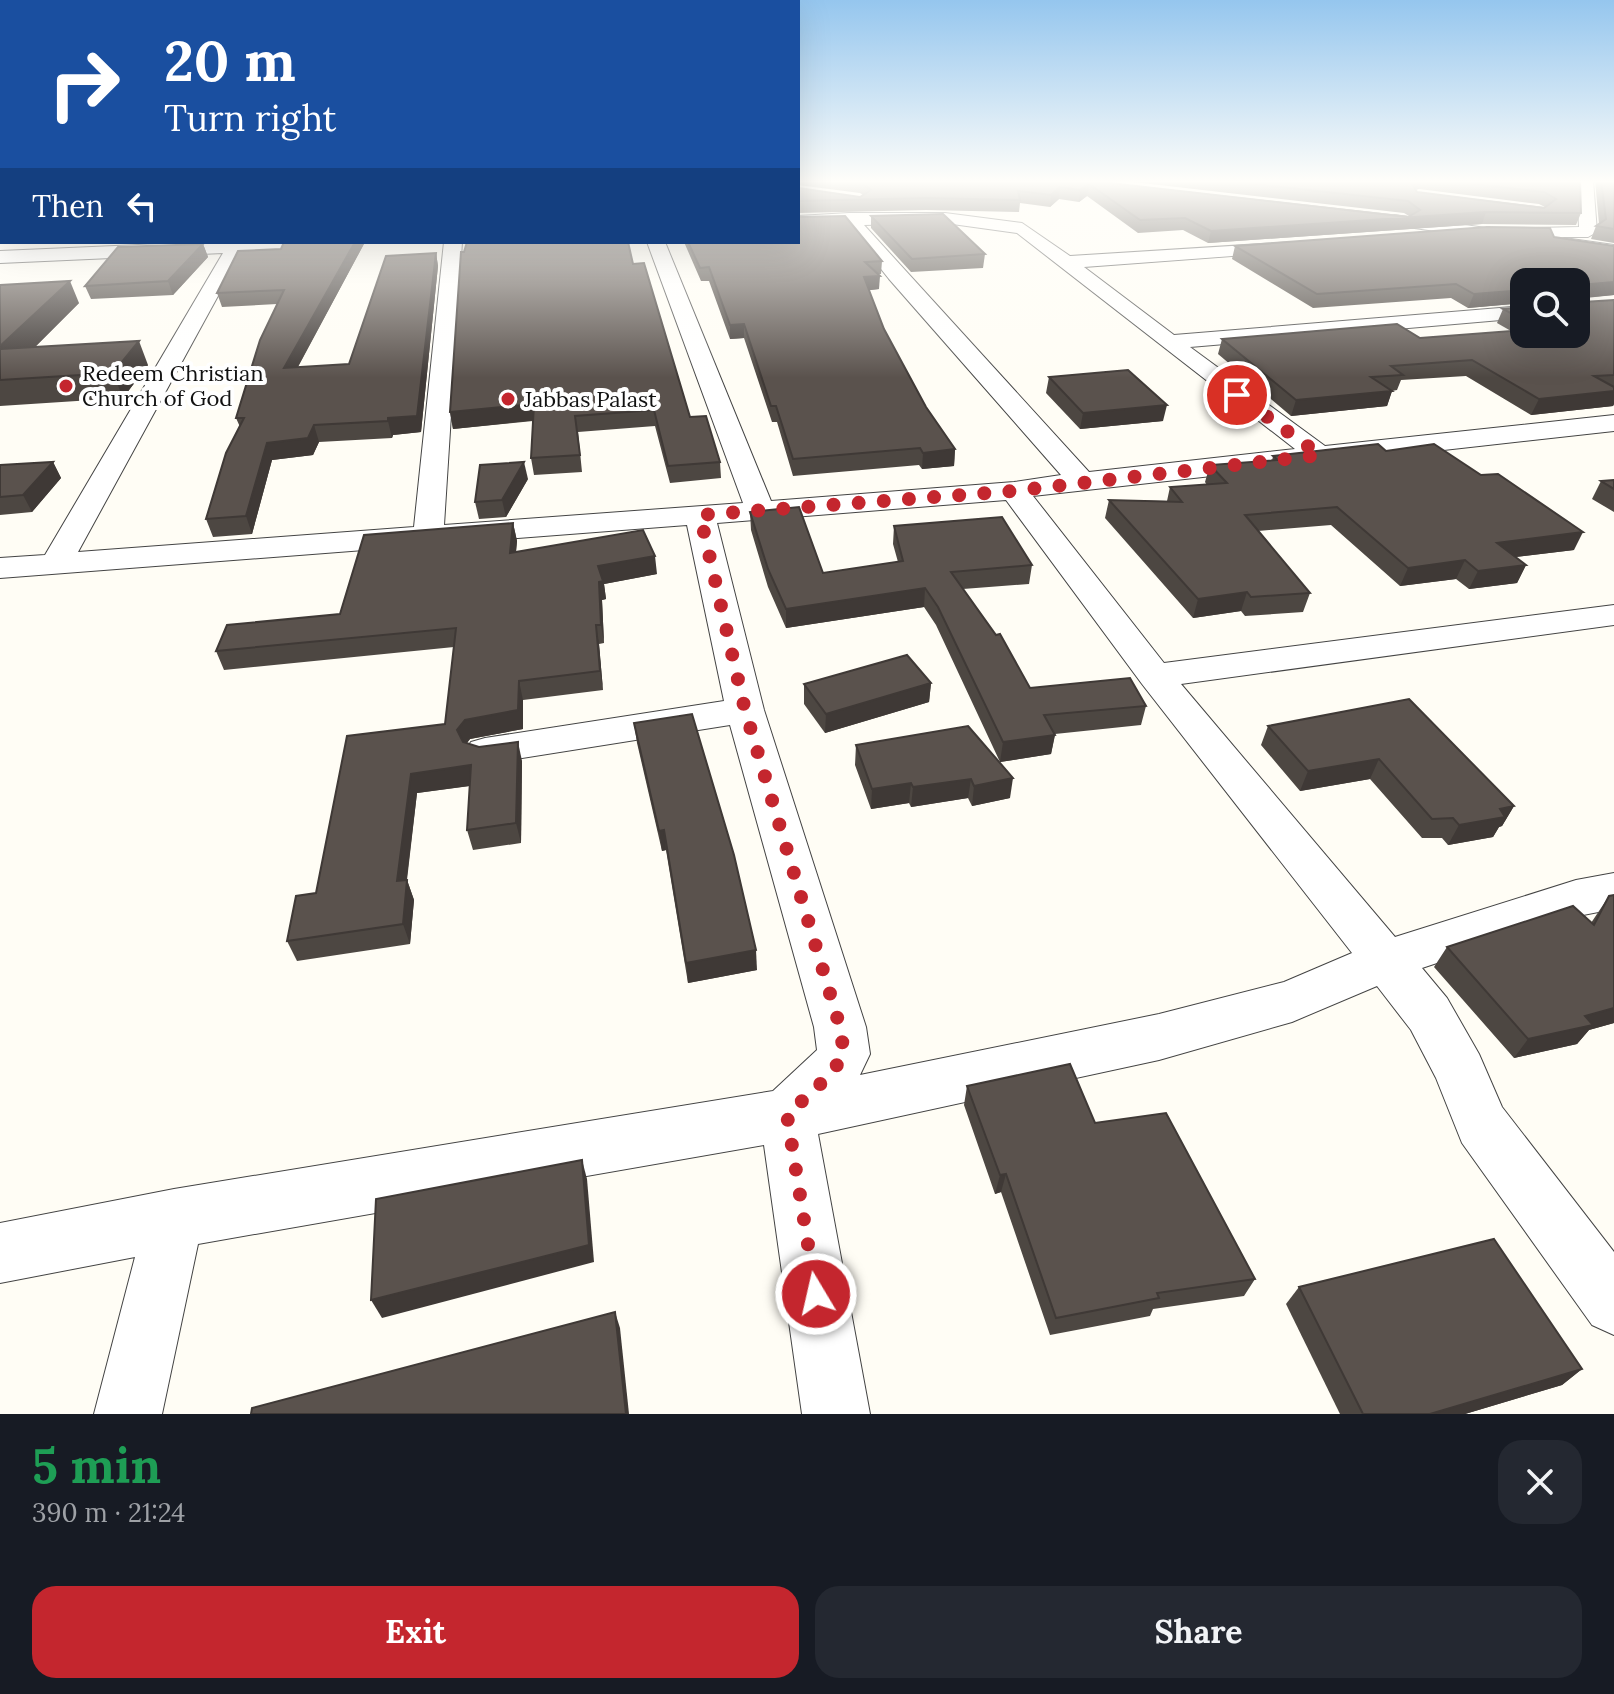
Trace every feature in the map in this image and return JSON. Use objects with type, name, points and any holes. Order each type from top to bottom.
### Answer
[{"type":"street","points":[[0,257],[200,246]]},
{"type":"street","points":[[56,564],[235,246]]},
{"type":"street","points":[[428,537],[453,246]]},
{"type":"street","points":[[658,246],[760,509]]},
{"type":"street","points":[[878,246],[896,275],[1083,482]]},
{"type":"street","points":[[1044,246],[1320,455]]},
{"type":"street","points":[[1067,262],[1287,246]]},
{"type":"street","points":[[1579,246],[1614,251]]},
{"type":"street","points":[[1173,342],[1510,313]]},
{"type":"street","points":[[0,568],[1014,491],[1614,423]]},
{"type":"street","points":[[1014,491],[1155,676],[1429,1014],[1460,1071],[1482,1125],[1614,1303]]},
{"type":"street","points":[[700,515],[745,710],[840,1027],[844,1054],[831,1074],[787,1115]]},
{"type":"street","points":[[1155,676],[1614,615]]},
{"type":"street","points":[[485,751],[745,710]]},
{"type":"street","points":[[0,1253],[174,1219],[787,1115],[1159,1037],[1292,1001],[1384,961],[1576,898],[1614,891]]},
{"type":"street","points":[[787,1115],[836,1414]]},
{"type":"street","points":[[128,1414],[174,1219]]},
{"type":"building","points":[[201,246],[168,281],[85,286],[118,247]]},
{"type":"building","points":[[282,246],[353,246],[284,368],[349,364],[386,256],[436,253],[417,416],[388,418],[388,421],[314,425],[308,438],[267,443],[246,516],[206,519],[226,453],[244,418],[236,418],[260,340],[284,290],[217,293],[238,251],[281,249]]},
{"type":"building","points":[[466,246],[629,246],[633,264],[644,263],[690,417],[706,416],[720,462],[668,466],[654,410],[575,416],[580,455],[531,458],[534,404],[450,412],[461,252]]},
{"type":"building","points":[[690,246],[870,246],[882,261],[865,262],[880,276],[864,277],[884,329],[926,407],[955,449],[923,453],[920,448],[793,459],[776,406],[771,406],[744,324],[730,325],[709,267],[700,268]]},
{"type":"building","points":[[900,246],[977,246],[985,254],[912,259]]},
{"type":"building","points":[[1235,246],[1614,246],[1614,282],[1590,284],[1590,268],[1510,268],[1510,291],[1474,294],[1456,284],[1317,294]]},
{"type":"building","points":[[70,281],[0,346],[0,285]]},
{"type":"building","points":[[1614,300],[1614,375],[1594,376],[1614,387],[1614,391],[1539,399],[1472,360],[1391,366],[1403,375],[1371,377],[1392,391],[1296,400],[1222,339],[1397,324],[1420,338],[1510,331],[1510,348],[1590,348],[1590,302]]},
{"type":"building","points":[[139,341],[113,373],[0,380],[0,349]]},
{"type":"building","points":[[1128,370],[1167,405],[1083,413],[1049,377]]},
{"type":"building","points":[[1378,444],[1386,451],[1434,444],[1481,475],[1498,474],[1583,532],[1497,543],[1526,565],[1478,571],[1465,560],[1408,568],[1337,507],[1245,515],[1310,593],[1251,597],[1247,592],[1198,599],[1109,500],[1182,502],[1170,487],[1227,483],[1210,465],[1278,460],[1273,456]]},
{"type":"building","points":[[53,462],[23,495],[0,497],[0,465]]},
{"type":"building","points":[[524,462],[502,500],[475,502],[480,465]]},
{"type":"building","points":[[1614,480],[1614,489],[1601,481]]},
{"type":"building","points":[[799,507],[823,573],[903,561],[894,526],[1002,517],[1032,565],[951,572],[996,635],[1000,634],[1030,688],[1130,678],[1146,706],[1044,715],[1055,735],[1003,742],[938,607],[925,588],[786,609],[768,569],[750,512]]},
{"type":"building","points":[[513,523],[510,553],[643,530],[655,556],[598,566],[603,581],[599,582],[601,625],[596,625],[600,671],[519,681],[518,710],[465,720],[457,730],[463,742],[479,747],[518,742],[516,823],[467,830],[471,765],[411,774],[397,881],[407,880],[403,924],[287,941],[296,896],[316,893],[347,736],[445,724],[456,628],[216,651],[227,625],[340,614],[364,535]]},
{"type":"building","points":[[907,655],[931,683],[826,714],[804,684]]},
{"type":"building","points":[[1409,699],[1514,806],[1500,809],[1505,817],[1459,825],[1453,818],[1432,819],[1379,759],[1308,771],[1268,726]]},
{"type":"building","points":[[692,714],[734,855],[756,950],[686,963],[664,830],[659,831],[634,723]]},
{"type":"building","points":[[968,726],[1013,778],[974,786],[971,779],[872,789],[856,745]]},
{"type":"building","points":[[1614,895],[1614,1008],[1585,1016],[1593,1025],[1528,1039],[1447,947],[1573,906],[1594,925],[1609,896]]},
{"type":"building","points":[[1070,1064],[1095,1123],[1166,1113],[1255,1279],[1157,1293],[1159,1298],[1056,1318],[1006,1174],[1000,1175],[967,1086]]},
{"type":"building","points":[[582,1160],[589,1245],[371,1300],[376,1199]]},
{"type":"building","points":[[1494,1239],[1582,1369],[1430,1414],[1363,1414],[1299,1287]]},
{"type":"building","points":[[615,1312],[626,1414],[251,1414],[252,1408]]},
{"type":"place","name":"Redeem Christian Church of God","points":[[66,386]]},
{"type":"place","name":"Jabbas Palast","points":[[508,399]]},
{"type":"route","points":[[816,1294],[787,1115],[831,1074],[844,1054],[840,1027],[745,710],[700,515],[1014,491],[1320,455],[1237,395]]}]
